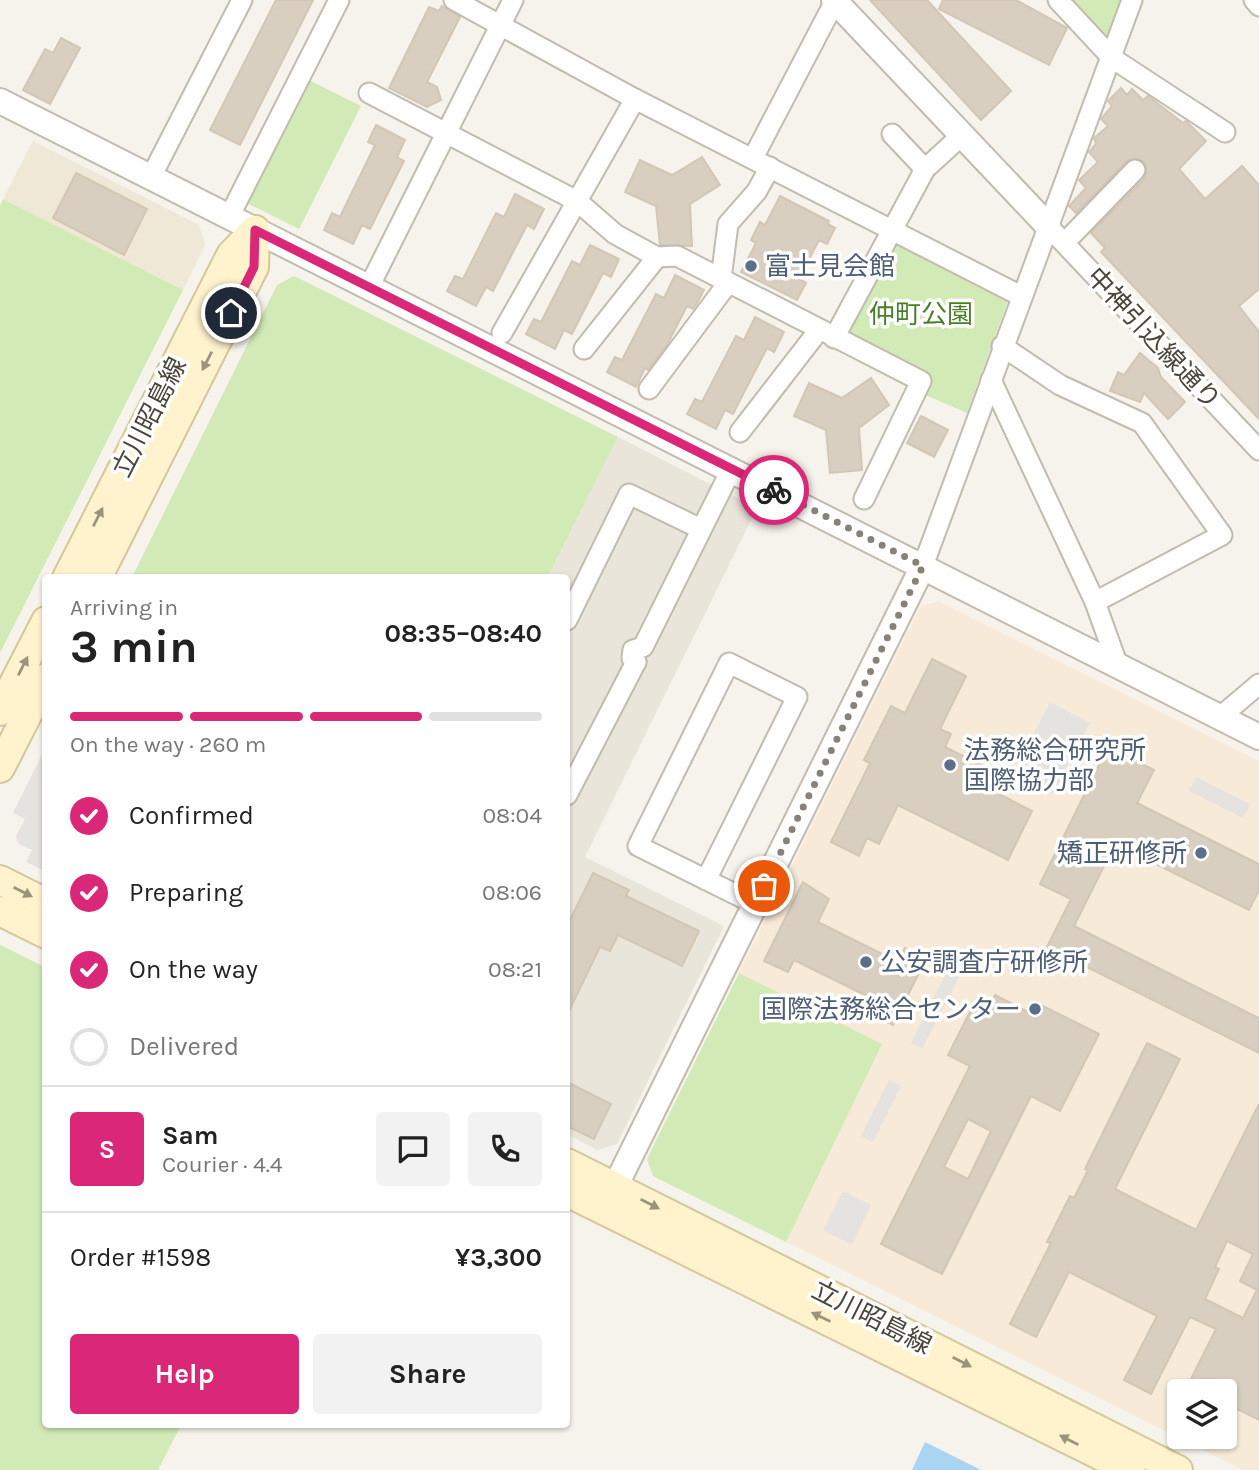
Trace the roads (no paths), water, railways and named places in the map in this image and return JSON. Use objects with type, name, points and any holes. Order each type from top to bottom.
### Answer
[{"type":"main road","name":"立川昭島線","points":[[70,574],[231,256],[255,230]]},
{"type":"main road","name":"立川昭島線","points":[[99,574],[254,267],[255,230]]},
{"type":"main road","points":[[0,711],[42,629]]},
{"type":"main road","points":[[0,768],[42,686]]},
{"type":"main road","points":[[0,880],[42,901]]},
{"type":"main road","points":[[0,911],[42,932]]},
{"type":"main road","name":"立川昭島線","points":[[570,1166],[609,1199],[1130,1470]]},
{"type":"main road","name":"立川昭島線","points":[[570,1192],[609,1199],[1178,1470]]},
{"type":"street","points":[[151,177],[242,0]]},
{"type":"street","points":[[229,217],[339,0]]},
{"type":"street","points":[[454,0],[501,23],[635,99],[1021,296]]},
{"type":"street","points":[[369,287],[513,0]]},
{"type":"street","points":[[1058,0],[1112,58],[1225,132]]},
{"type":"street","points":[[609,1199],[923,566],[1132,0]]},
{"type":"street","points":[[1254,0],[1259,6]]},
{"type":"street","points":[[649,389],[725,281],[728,224],[757,191],[761,163],[834,1],[961,135],[1051,220],[1072,235],[1242,416]]},
{"type":"street","points":[[369,93],[577,201],[615,234],[657,257],[677,256],[922,381],[864,499]]},
{"type":"street","points":[[502,332],[635,99]]},
{"type":"street","points":[[0,101],[732,468],[1259,737]]},
{"type":"street","points":[[892,134],[925,169]]},
{"type":"street","points":[[740,432],[826,334],[925,169],[961,135]]},
{"type":"street","points":[[1072,235],[1135,170]]},
{"type":"street","name":"中神引込線通り","points":[[1051,220],[1259,450]]},
{"type":"street","points":[[584,349],[657,257]]},
{"type":"street","points":[[1002,346],[1060,386],[1142,424],[1222,535],[1095,601]]},
{"type":"street","points":[[990,380],[1095,601],[1118,667]]},
{"type":"street","points":[[570,789],[732,468]]},
{"type":"street","points":[[570,614],[629,494],[701,529]]},
{"type":"street","points":[[706,880],[797,697],[729,663],[638,846],[706,880],[755,904]]},
{"type":"street","points":[[1220,717],[1259,684]]},
{"type":"water","points":[[925,1442],[981,1470],[912,1470]]},
{"type":"place","name":"富士見会館","points":[[751,266]]},
{"type":"place","name":"法務総合研究所 国際協力部","points":[[950,765]]},
{"type":"place","name":"矯正研修所","points":[[1201,853]]},
{"type":"place","name":"公安調査庁研修所","points":[[866,962]]},
{"type":"place","name":"国際法務総合センター","points":[[1035,1009]]},
{"type":"park label","name":"仲町公園","points":[[921,314]]}]
